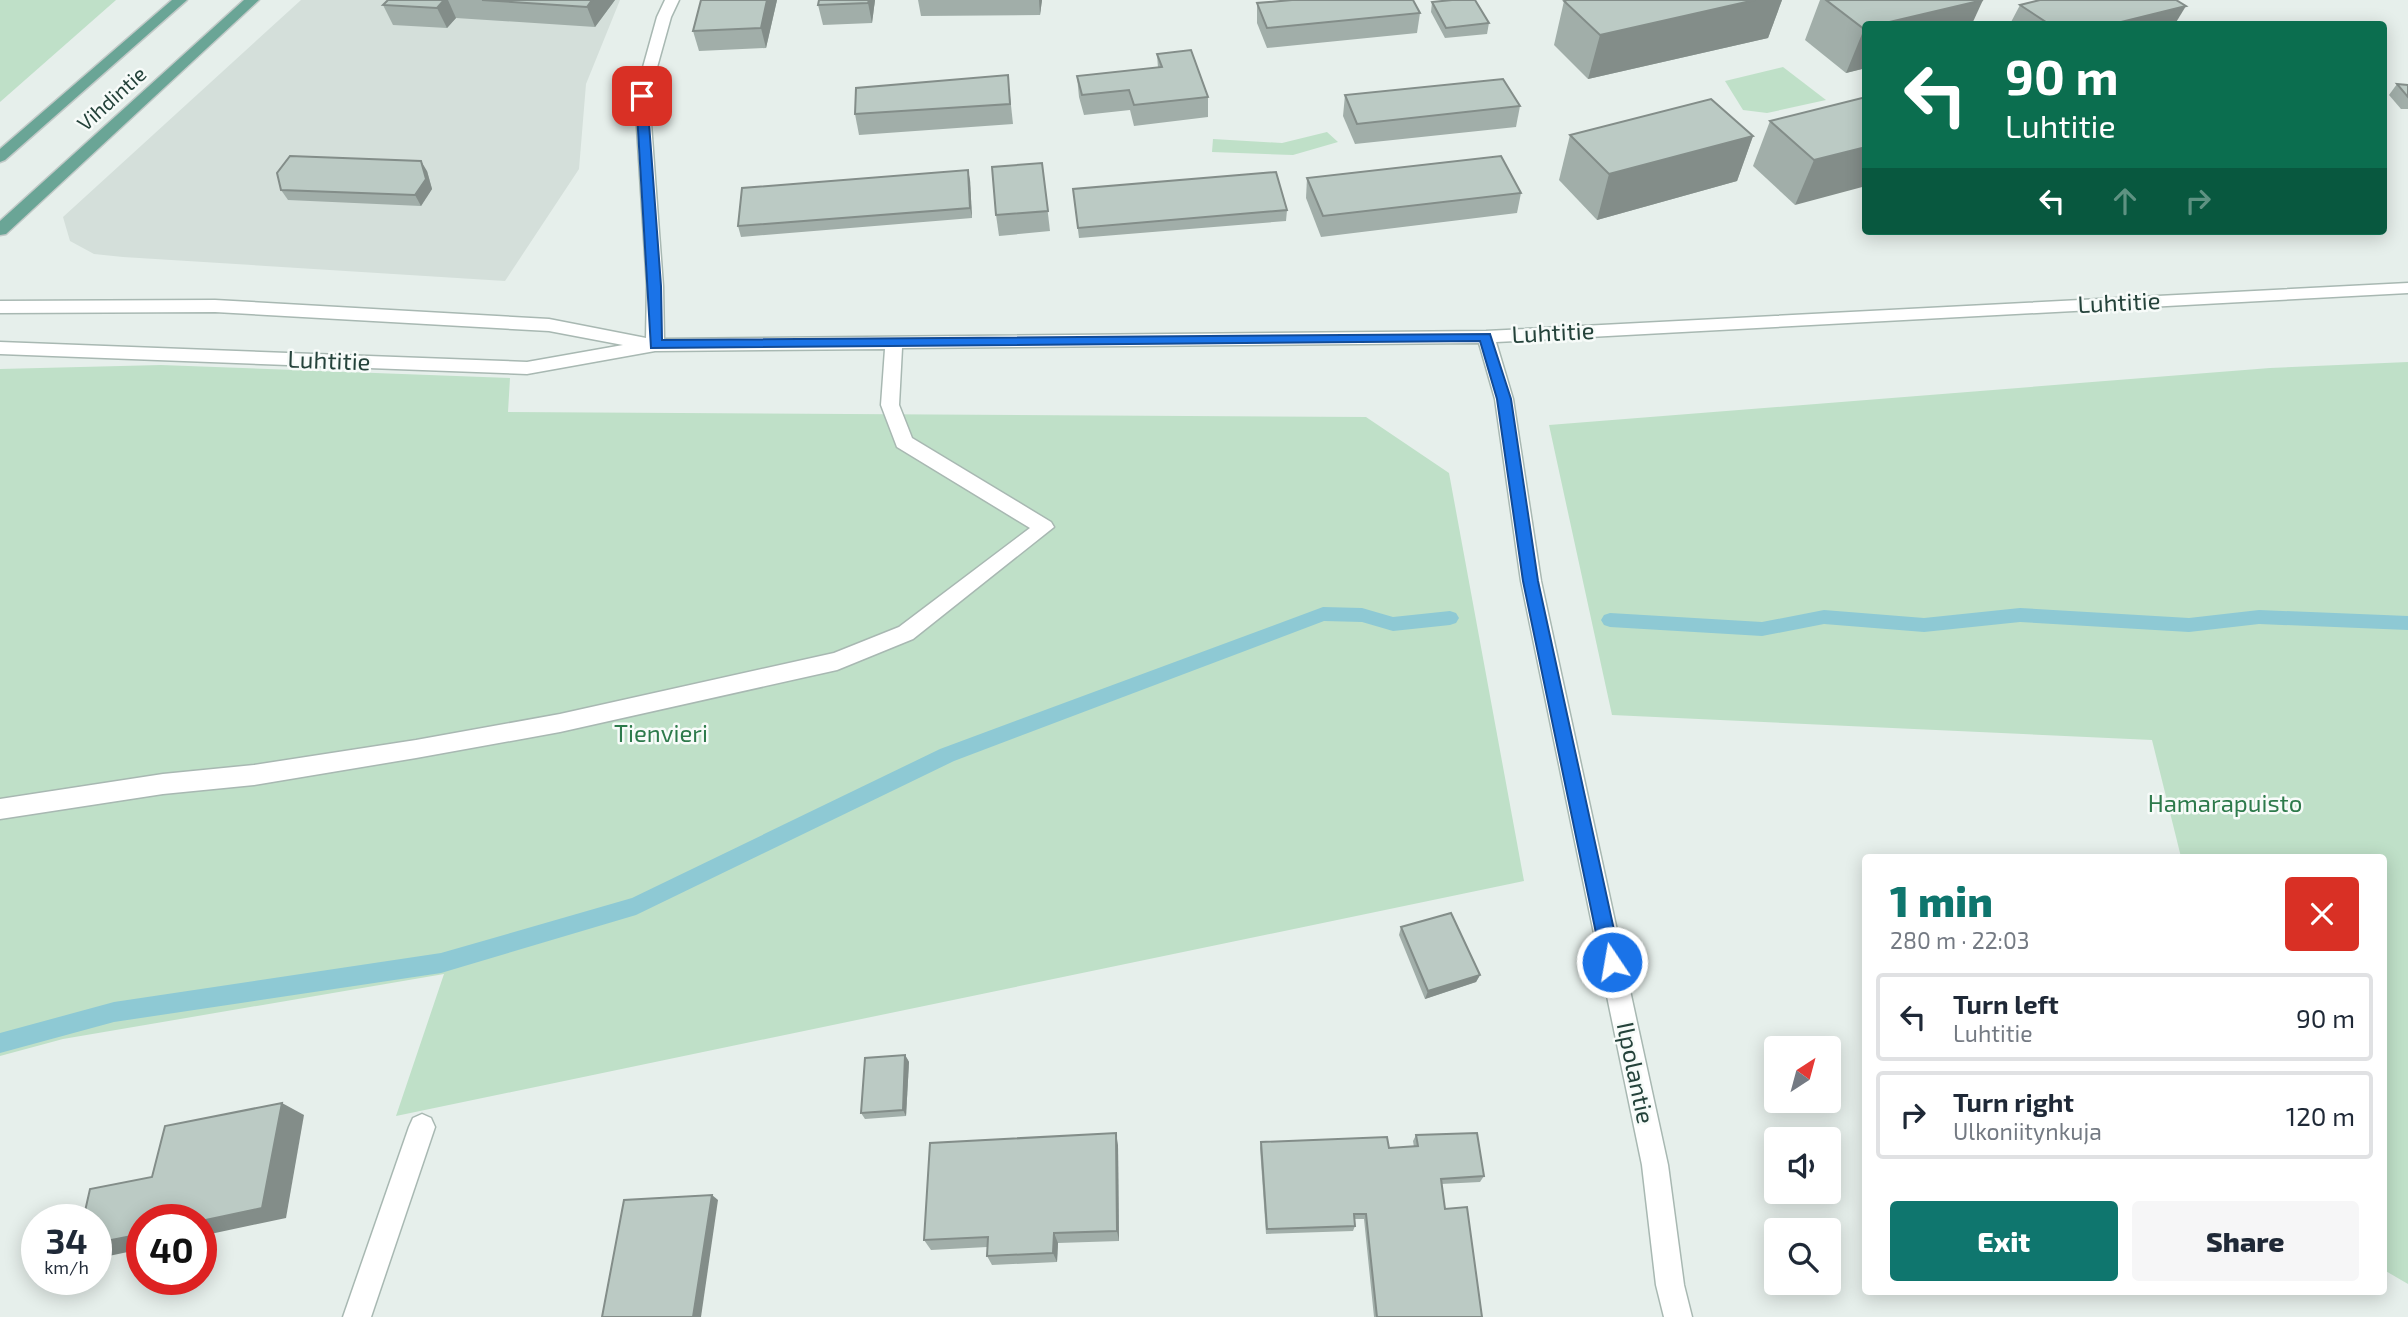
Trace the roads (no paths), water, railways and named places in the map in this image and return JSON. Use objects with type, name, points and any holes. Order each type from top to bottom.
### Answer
[{"type":"main road","name":"Vihdintie","points":[[0,157],[180,0]]},
{"type":"main road","name":"Vihdintie","points":[[0,230],[252,0]]},
{"type":"street","points":[[655,345],[655,286],[642,96],[660,28],[672,0]]},
{"type":"street","name":"Luhtitie","points":[[0,348],[527,368],[655,345],[1486,337],[2408,288]]},
{"type":"street","name":"Luhtitie","points":[[0,307],[257,308],[550,325],[655,345]]},
{"type":"street","name":"Ilpolantie","points":[[1486,337],[1504,399],[1531,581],[1655,1165],[1670,1285],[1678,1317]]},
{"type":"street","points":[[0,808],[254,775],[560,723],[837,661],[906,634],[1044,527],[904,442],[890,405],[894,344]]},
{"type":"street","points":[[357,1317],[422,1127]]},
{"type":"waterway","points":[[0,1043],[114,1012],[273,986],[441,963],[636,906],[947,755],[1323,614],[1362,615],[1393,624],[1450,618]]},
{"type":"waterway","points":[[1610,620],[1762,629],[1824,617],[1924,625],[2020,615],[2189,625],[2259,617],[2408,623]]},
{"type":"park label","name":"Tienvieri","points":[[661,734]]},
{"type":"park label","name":"Hamarapuisto","points":[[2225,804]]}]
